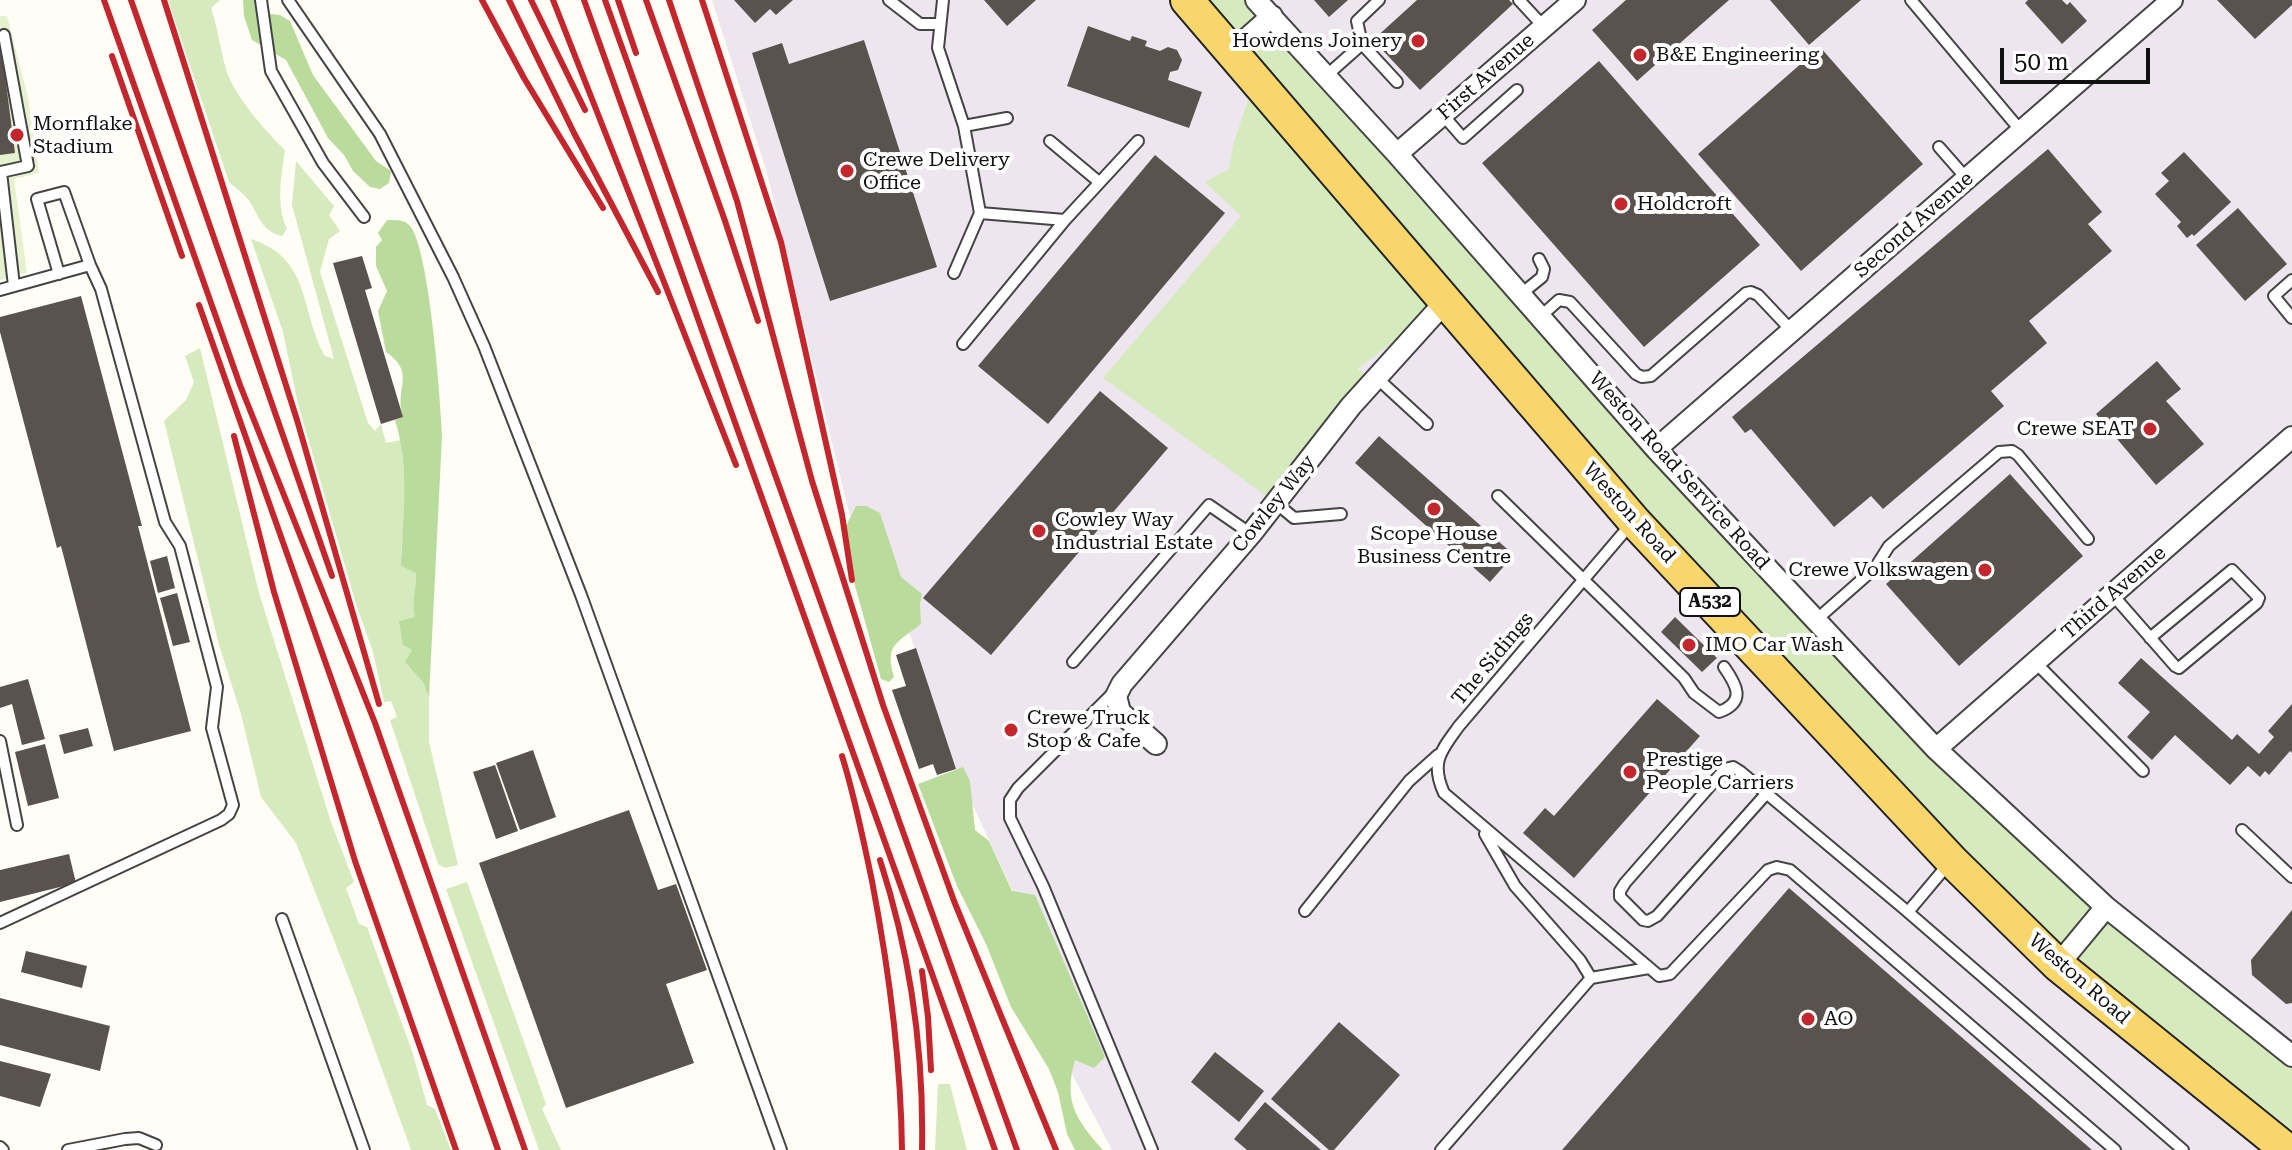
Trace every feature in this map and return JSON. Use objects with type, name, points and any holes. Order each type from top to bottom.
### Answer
[{"type":"main road","name":"Weston Road","points":[[1187,0],[1634,521],[1952,861],[2058,965],[2287,1150]]},
{"type":"street","name":"Weston Road Service Road","points":[[1256,0],[1397,154],[1656,449],[1936,749],[2106,907],[2292,1056]]},
{"type":"street","name":"First Avenue","points":[[1397,154],[1575,0]]},
{"type":"street","name":"Second Avenue","points":[[1656,449],[2172,0]]},
{"type":"street","points":[[1233,51],[1272,16]]},
{"type":"street","name":"Cowley Way","points":[[1122,684],[1251,534],[1351,406],[1445,302]]},
{"type":"street","name":"Third Avenue","points":[[1936,749],[2292,437]]},
{"type":"street","points":[[1122,684],[1116,696],[1120,712],[1156,744]]},
{"type":"street","points":[[2058,965],[2106,907]]},
{"type":"lane","points":[[261,0],[271,71],[323,163],[364,217]]},
{"type":"lane","points":[[288,0],[388,149],[484,346],[581,595],[781,1150]]},
{"type":"lane","points":[[889,0],[920,24],[940,24]]},
{"type":"lane","points":[[943,0],[938,48],[964,126],[980,213],[954,273]]},
{"type":"lane","points":[[1379,0],[1357,21],[1362,44],[1397,82]]},
{"type":"lane","points":[[1519,0],[1544,27]]},
{"type":"lane","points":[[1911,0],[2021,131]]},
{"type":"lane","points":[[4,35],[28,166],[1,172],[14,286]]},
{"type":"lane","points":[[1326,76],[1362,44]]},
{"type":"lane","points":[[1442,114],[1463,138],[1517,90]]},
{"type":"lane","points":[[964,126],[1007,118]]},
{"type":"lane","points":[[1050,141],[1099,182]]},
{"type":"lane","points":[[963,344],[1065,220],[1138,141]]},
{"type":"lane","points":[[1939,147],[1967,179]]},
{"type":"lane","points":[[0,923],[221,820],[229,814],[233,805],[212,728],[217,687],[184,560],[180,546],[165,522],[101,289],[64,192],[37,199],[59,274]]},
{"type":"lane","points":[[980,213],[1065,220]]},
{"type":"lane","points":[[1520,295],[1542,277],[1544,269],[1539,259]]},
{"type":"lane","points":[[0,290],[90,265]]},
{"type":"lane","points":[[2292,280],[2274,296],[2292,318]]},
{"type":"lane","points":[[1540,317],[1559,300],[1570,302],[1642,377],[1651,376],[1746,293],[1758,295],[1792,331]]},
{"type":"lane","points":[[1378,379],[1427,424]]},
{"type":"lane","points":[[1816,620],[1875,568],[1889,546],[1999,452],[2012,451],[2018,455],[2088,539]]},
{"type":"lane","points":[[1498,496],[1585,578],[1684,678],[1694,693],[1719,712],[1726,709],[1737,692],[1737,685],[1724,667]]},
{"type":"lane","points":[[1276,503],[1294,518],[1341,514]]},
{"type":"lane","points":[[1073,662],[1209,505],[1251,534]]},
{"type":"lane","name":"The Sidings","points":[[1305,911],[1409,781],[1438,755],[1459,726],[1634,521]]},
{"type":"lane","points":[[2112,594],[2150,638],[2175,666],[2179,668],[2257,603],[2259,598],[2232,570],[2150,638]]},
{"type":"lane","points":[[2035,662],[2143,771]]},
{"type":"lane","points":[[1122,684],[1018,788],[1010,800],[1010,818],[1043,886],[1152,1150]]},
{"type":"lane","points":[[0,741],[17,825]]},
{"type":"lane","points":[[1438,755],[1438,779],[1444,793],[1659,976],[1670,974],[1768,870],[1777,867],[1790,870],[2115,1150]]},
{"type":"lane","points":[[1766,794],[1657,916],[1643,920],[1620,897],[1625,883],[1725,769],[1733,767],[1741,772],[1908,912],[2183,1150]]},
{"type":"lane","points":[[1480,825],[1515,886],[1580,960],[1591,978]]},
{"type":"lane","points":[[2242,830],[2292,877]]},
{"type":"lane","points":[[1908,912],[1952,861]]},
{"type":"lane","points":[[282,919],[364,1150]]},
{"type":"lane","points":[[1441,1150],[1591,978],[1649,968]]},
{"type":"lane","points":[[68,1150],[139,1138],[156,1145]]},
{"type":"shaded area","points":[[712,0],[2292,0],[2292,1150],[1112,1150],[1052,1036],[1074,1023],[956,769],[868,513],[850,517],[767,173]]},
{"type":"green space","points":[[168,0],[220,0],[211,8],[230,79],[251,112],[285,150],[280,200],[287,229],[282,236],[267,228],[252,205],[229,182]]},
{"type":"green space","points":[[243,0],[261,0],[263,13],[280,15],[290,21],[313,75],[376,161],[391,171],[389,183],[380,189],[370,187],[353,171],[344,155],[328,138],[286,60],[252,40],[244,16]]},
{"type":"green space","points":[[1187,0],[1256,0],[1936,749],[2292,1055],[2292,1150],[2058,965],[1445,303],[1357,369],[1378,379],[1276,503],[1103,378],[1241,216],[1205,182],[1229,169],[1233,145],[1248,100],[1267,92]]},
{"type":"green space","name":"Mornflake Stadium","points":[[0,16],[7,16],[28,97],[39,173],[14,179],[27,273],[0,280]]},
{"type":"green space","points":[[296,161],[334,206],[329,215],[340,231],[329,239],[320,272],[368,423],[375,431],[381,424],[386,443],[401,440],[406,499],[401,555],[414,569],[418,582],[416,617],[400,621],[413,650],[406,662],[423,682],[429,698],[429,742],[458,865],[445,868],[438,864],[390,720],[397,717],[391,701],[384,702],[373,652],[298,404],[283,332],[251,239],[271,248],[285,259],[294,272],[325,356],[334,359],[292,205]]},
{"type":"green space","points":[[387,220],[400,220],[408,224],[417,240],[433,326],[439,392],[442,436],[429,698],[423,682],[405,662],[412,650],[403,645],[399,621],[415,617],[416,573],[401,566],[404,474],[395,420],[403,417],[403,374],[386,352],[378,311],[387,291],[376,266],[376,247],[382,240],[378,233]]},
{"type":"green space","points":[[200,348],[259,593],[331,822],[354,882],[346,888],[359,924],[367,927],[413,1054],[427,1105],[435,1109],[451,1150],[411,1150],[296,843],[261,797],[241,714],[219,645],[164,421],[186,400],[194,382],[185,356]]},
{"type":"green space","points":[[856,506],[866,506],[880,513],[901,577],[922,594],[921,624],[892,650],[894,677],[889,682],[881,679],[847,557],[846,526]]},
{"type":"green space","points":[[963,767],[970,781],[975,830],[989,841],[1012,891],[1035,895],[1105,1057],[1094,1068],[1075,1060],[1071,1087],[1071,1099],[1079,1119],[1103,1150],[1075,1150],[1067,1134],[1058,1092],[1049,1069],[1011,1007],[986,944],[957,886],[918,784]]},
{"type":"green space","points":[[467,882],[546,1104],[542,1109],[561,1150],[539,1150],[446,889]]},
{"type":"green space","points":[[938,1084],[950,1084],[967,1150],[935,1150]]},
{"type":"building","points":[[734,0],[793,0],[776,15],[770,9],[755,23]]},
{"type":"building","points":[[984,0],[1036,0],[1007,26]]},
{"type":"building","points":[[1314,0],[1348,0],[1329,17]]},
{"type":"building","points":[[1417,0],[1509,0],[1513,4],[1420,90],[1373,40]]},
{"type":"building","name":"B&E Engineering","points":[[1626,0],[1729,0],[1637,81],[1592,30]]},
{"type":"building","points":[[1770,0],[1861,0],[1809,45]]},
{"type":"building","points":[[2028,0],[2062,0],[2067,5],[2070,2],[2087,21],[2062,44],[2025,3]]},
{"type":"building","points":[[2217,0],[2292,0],[2292,5],[2255,39]]},
{"type":"building","points":[[1088,26],[1130,41],[1132,36],[1147,41],[1145,46],[1160,51],[1168,47],[1177,50],[1182,60],[1178,70],[1170,72],[1168,80],[1202,92],[1189,128],[1067,86]]},
{"type":"building","name":"Crewe Delivery Office","points":[[864,40],[937,267],[830,301],[752,53],[782,43],[789,64]]},
{"type":"building","points":[[1820,47],[1923,164],[1801,271],[1698,154]]},
{"type":"building","points":[[0,53],[15,153],[0,155]]},
{"type":"building","name":"Holdcroft","points":[[1599,61],[1760,245],[1644,347],[1482,163]]},
{"type":"building","points":[[2048,149],[2102,212],[2088,224],[2112,251],[2029,321],[2047,343],[1991,391],[2004,406],[1883,509],[1871,496],[1834,527],[1751,429],[1745,433],[1732,417]]},
{"type":"building","points":[[2184,152],[2231,202],[2194,236],[2192,234],[2187,238],[2177,226],[2181,222],[2155,194],[2169,181],[2161,173]]},
{"type":"building","points":[[1155,155],[1225,213],[1048,424],[978,366]]},
{"type":"building","points":[[2238,208],[2287,264],[2245,301],[2196,245]]},
{"type":"building","points":[[362,256],[372,288],[365,290],[403,417],[381,424],[333,263]]},
{"type":"building","points":[[81,296],[142,526],[138,526],[191,731],[114,751],[61,546],[57,548],[0,332],[0,317]]},
{"type":"building","name":"Crewe SEAT","points":[[2157,361],[2181,389],[2166,401],[2204,444],[2156,485],[2096,414]]},
{"type":"building","name":"Cowley Way Industrial Estate","points":[[1100,391],[1168,448],[991,655],[923,598]]},
{"type":"building","name":"Scope House Business Centre","points":[[1379,436],[1514,555],[1490,582],[1355,463]]},
{"type":"building","name":"Crewe Volkswagen","points":[[2010,474],[2083,556],[1959,666],[1886,584]]},
{"type":"building","points":[[167,556],[175,588],[158,593],[150,561]]},
{"type":"building","points":[[177,593],[190,642],[173,646],[160,598]]},
{"type":"building","name":"IMO Car Wash","points":[[1675,617],[1717,658],[1702,672],[1661,632]]},
{"type":"building","points":[[916,648],[956,769],[937,775],[933,764],[919,769],[892,690],[906,686],[896,655]]},
{"type":"building","points":[[2141,658],[2232,740],[2237,734],[2259,754],[2274,737],[2268,731],[2292,704],[2292,753],[2290,751],[2269,775],[2265,771],[2260,777],[2248,766],[2230,785],[2175,735],[2152,760],[2127,737],[2150,712],[2118,683]]},
{"type":"building","points":[[28,679],[45,739],[22,745],[12,704],[0,708],[0,687]]},
{"type":"building","name":"Prestige People Carriers","points":[[1657,699],[1700,736],[1574,878],[1523,833],[1545,808],[1554,816]]},
{"type":"building","points":[[88,728],[93,746],[64,754],[59,735]]},
{"type":"building","points":[[45,744],[59,798],[28,806],[15,752]]},
{"type":"building","points":[[533,750],[556,817],[520,830],[496,763]]},
{"type":"building","points":[[495,765],[518,831],[496,839],[473,772]]},
{"type":"building","points":[[629,810],[658,890],[676,884],[707,970],[666,984],[694,1063],[566,1108],[479,863]]},
{"type":"building","points":[[69,854],[76,883],[0,902],[0,870]]},
{"type":"building","name":"AO","points":[[1789,888],[2092,1150],[1562,1150]]},
{"type":"building","points":[[2292,910],[2292,1003],[2286,1004],[2252,975],[2251,960]]},
{"type":"building","points":[[26,951],[87,966],[82,988],[21,972]]},
{"type":"building","points":[[0,998],[110,1026],[100,1071],[0,1045]]},
{"type":"building","points":[[1339,1022],[1400,1075],[1334,1150],[1329,1150],[1271,1099]]},
{"type":"building","points":[[1215,1052],[1264,1091],[1239,1122],[1191,1082]]},
{"type":"building","points":[[0,1061],[51,1074],[40,1107],[0,1096]]},
{"type":"building","points":[[1265,1102],[1321,1150],[1247,1150],[1234,1139]]},
{"type":"railway","points":[[104,0],[240,385],[375,723],[525,1150]]},
{"type":"railway","points":[[131,0],[332,576]]},
{"type":"railway","points":[[164,0],[297,420],[379,704]]},
{"type":"railway","points":[[482,0],[524,78],[603,208]]},
{"type":"railway","points":[[509,0],[574,133],[658,292]]},
{"type":"railway","points":[[531,0],[585,110]]},
{"type":"railway","points":[[553,0],[736,465]]},
{"type":"railway","points":[[584,0],[995,1150]]},
{"type":"railway","points":[[605,0],[1017,1150]]},
{"type":"railway","points":[[618,0],[636,53]]},
{"type":"railway","points":[[646,0],[758,321]]},
{"type":"railway","points":[[669,0],[737,201],[812,481],[883,705],[954,901],[1056,1150]]},
{"type":"railway","points":[[702,0],[781,242],[842,515],[852,580]]},
{"type":"railway","points":[[112,56],[182,256]]},
{"type":"railway","points":[[199,305],[498,1150]]},
{"type":"railway","points":[[234,436],[274,592],[355,861],[456,1150]]},
{"type":"railway","points":[[842,756],[862,834],[884,948],[897,1049],[902,1150]]},
{"type":"railway","points":[[880,860],[900,931],[913,1003],[918,1040],[922,1150]]},
{"type":"railway","points":[[922,971],[931,1070]]},
{"type":"place","name":"Howdens Joinery","points":[[1418,41]]},
{"type":"place","name":"B&E Engineering","points":[[1640,55]]},
{"type":"place","name":"Mornflake Stadium","points":[[17,135]]},
{"type":"place","name":"Crewe Delivery Office","points":[[847,171]]},
{"type":"place","name":"Holdcroft","points":[[1621,204]]},
{"type":"place","name":"Crewe SEAT","points":[[2150,429]]},
{"type":"place","name":"Scope House Business Centre","points":[[1434,509]]},
{"type":"place","name":"Cowley Way Industrial Estate","points":[[1039,531]]},
{"type":"place","name":"Crewe Volkswagen","points":[[1985,570]]},
{"type":"place","name":"IMO Car Wash","points":[[1689,645]]},
{"type":"place","name":"Crewe Truck Stop & Cafe","points":[[1011,730]]},
{"type":"place","name":"Prestige People Carriers","points":[[1630,772]]},
{"type":"place","name":"AO","points":[[1808,1019]]}]
